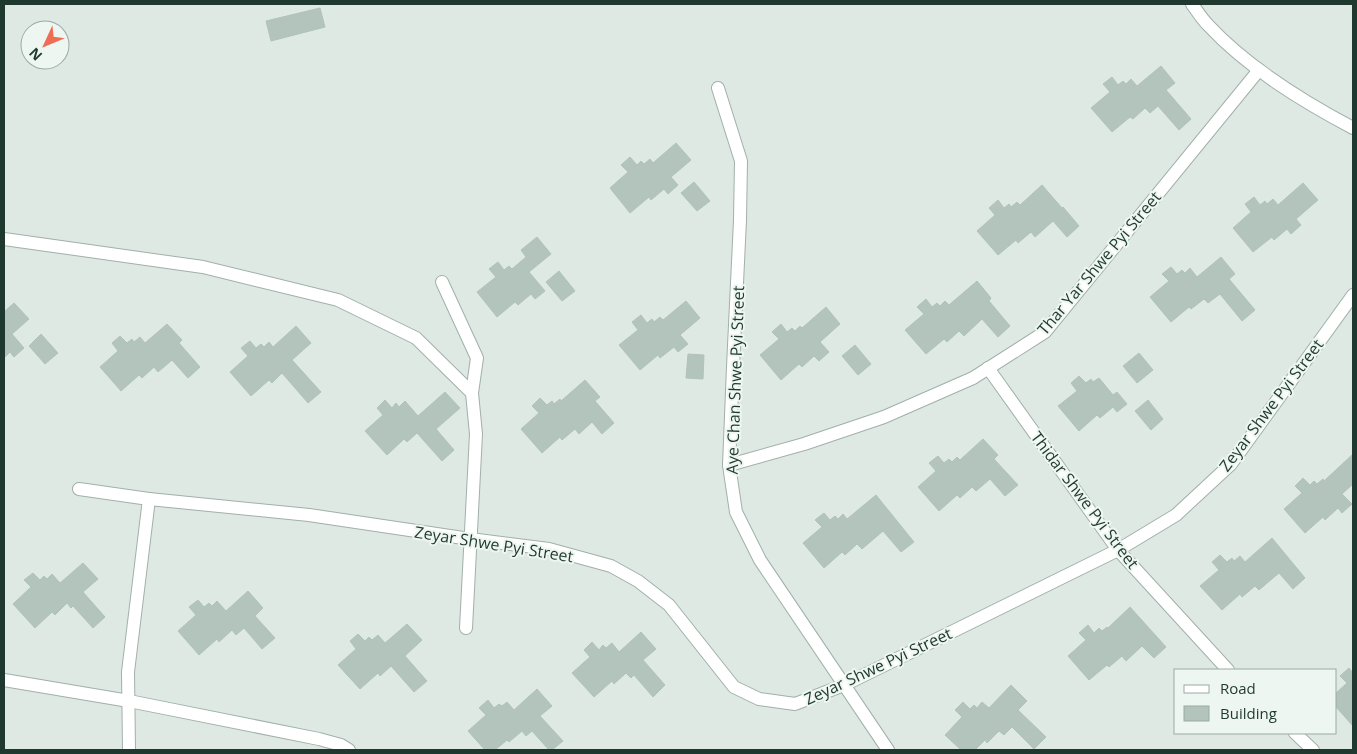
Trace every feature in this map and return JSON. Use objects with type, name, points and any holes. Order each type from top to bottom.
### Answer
[{"type":"street","points":[[1192,4],[1208,25],[1245,59],[1324,112],[1353,128]]},
{"type":"street","name":"Thar Yar Shwe Pyi Street","points":[[729,465],[804,444],[884,418],[973,378],[1045,332],[1260,70]]},
{"type":"street","name":"Aye Chan Shwe Pyi Street","points":[[718,88],[741,161],[729,465],[736,512],[760,560],[888,750]]},
{"type":"street","points":[[4,238],[203,267],[338,300],[416,338],[472,393]]},
{"type":"street","points":[[442,282],[477,358],[472,393],[476,434],[466,628]]},
{"type":"street","name":"Zeyar Shwe Pyi Street","points":[[79,489],[149,499],[309,515],[549,549],[611,566],[669,604],[734,687],[759,699],[795,704],[844,685],[1118,550],[1176,515],[1231,464],[1353,295]]},
{"type":"street","name":"Thidar Shwe Pyi Street","points":[[988,368],[1118,550],[1227,669]]},
{"type":"street","points":[[129,750],[128,672],[149,499]]},
{"type":"street","points":[[4,680],[129,701],[319,739],[340,745],[349,750]]},
{"type":"street","points":[[1296,734],[1313,750]]},
{"type":"building","points":[[320,8],[325,27],[271,41],[266,21]]},
{"type":"building","points":[[1161,66],[1175,83],[1166,90],[1191,119],[1179,130],[1158,106],[1150,113],[1145,108],[1133,119],[1130,117],[1112,132],[1091,108],[1110,92],[1103,84],[1112,77],[1118,85],[1123,81],[1126,84],[1131,79],[1137,86]]},
{"type":"building","points":[[676,143],[691,160],[671,177],[678,185],[668,194],[664,189],[651,200],[649,197],[630,213],[610,188],[628,172],[621,165],[630,157],[637,165],[641,161],[644,164],[650,159],[653,163]]},
{"type":"building","points":[[694,182],[710,201],[697,211],[681,193]]},
{"type":"building","points":[[1303,183],[1318,200],[1296,219],[1301,225],[1291,234],[1287,229],[1274,240],[1272,237],[1253,252],[1233,228],[1251,212],[1245,204],[1254,197],[1260,205],[1265,201],[1267,204],[1273,199],[1278,205]]},
{"type":"building","points":[[1042,185],[1079,226],[1067,237],[1053,221],[1035,237],[1031,232],[1018,243],[1016,240],[998,255],[977,231],[995,215],[989,208],[998,200],[1004,208],[1009,204],[1011,207],[1017,202],[1020,205]]},
{"type":"building","points":[[537,237],[551,254],[529,272],[545,291],[535,299],[531,294],[518,305],[515,302],[497,317],[477,292],[496,277],[489,269],[498,262],[504,270],[509,266],[512,269],[526,257],[521,250]]},
{"type":"building","points":[[1221,257],[1235,274],[1229,279],[1255,310],[1242,321],[1220,294],[1208,303],[1204,299],[1191,309],[1189,307],[1171,322],[1150,297],[1169,281],[1162,274],[1171,267],[1177,274],[1182,270],[1185,273],[1190,268],[1197,277]]},
{"type":"building","points":[[559,271],[575,291],[562,301],[546,282]]},
{"type":"building","points":[[977,281],[991,298],[989,301],[1010,326],[998,337],[982,319],[964,336],[959,331],[947,342],[944,339],[926,354],[905,330],[924,314],[917,307],[926,299],[932,307],[937,303],[940,306],[945,301],[949,305]]},
{"type":"building","points":[[686,301],[700,318],[680,335],[688,344],[678,352],[674,347],[660,358],[658,355],[640,370],[619,345],[638,330],[632,322],[641,315],[647,323],[652,319],[654,322],[660,317],[663,320]]},
{"type":"building","points":[[14,303],[29,319],[12,334],[24,348],[14,357],[10,352],[4,358],[4,312]]},
{"type":"building","points":[[826,307],[840,324],[820,342],[829,352],[819,361],[814,356],[802,367],[799,364],[781,380],[760,355],[779,339],[772,332],[781,324],[787,332],[792,328],[795,331],[800,326],[802,328]]},
{"type":"building","points":[[167,324],[182,340],[179,343],[200,367],[188,378],[172,360],[158,372],[154,367],[142,378],[139,375],[121,391],[100,367],[118,351],[112,343],[120,336],[127,343],[132,339],[134,342],[140,337],[145,343]]},
{"type":"building","points":[[296,326],[311,343],[292,360],[321,392],[308,403],[282,373],[272,383],[269,380],[251,396],[230,372],[248,356],[241,348],[250,341],[256,348],[261,344],[264,347],[269,342],[273,347]]},
{"type":"building","points":[[41,334],[58,353],[45,364],[29,346]]},
{"type":"building","points":[[855,345],[871,364],[858,375],[842,356]]},
{"type":"building","points":[[1139,353],[1153,370],[1137,383],[1123,366]]},
{"type":"building","points":[[688,354],[704,355],[703,379],[686,378]]},
{"type":"building","points":[[1079,376],[1086,383],[1091,379],[1093,382],[1099,378],[1113,395],[1117,392],[1127,404],[1117,412],[1113,407],[1100,418],[1097,415],[1079,431],[1058,406],[1077,391],[1071,383]]},
{"type":"building","points":[[585,380],[600,397],[595,401],[614,423],[602,434],[592,422],[579,434],[575,429],[562,440],[560,437],[542,453],[521,429],[539,413],[532,406],[540,398],[547,405],[552,401],[554,404],[560,399],[561,401]]},
{"type":"building","points":[[445,392],[460,408],[436,429],[454,450],[442,461],[417,433],[407,442],[404,439],[387,455],[365,431],[383,415],[377,408],[385,400],[392,408],[396,403],[399,407],[405,401],[418,416]]},
{"type":"building","points":[[1148,400],[1163,419],[1151,430],[1135,411]]},
{"type":"building","points":[[983,439],[998,455],[994,459],[1018,485],[1005,496],[990,479],[976,491],[972,487],[960,498],[957,495],[939,511],[918,487],[936,471],[929,463],[938,456],[944,463],[949,459],[952,462],[957,457],[960,460]]},
{"type":"building","points":[[1353,454],[1353,484],[1342,494],[1352,504],[1342,513],[1338,508],[1325,520],[1323,517],[1305,533],[1284,509],[1302,493],[1295,486],[1303,478],[1310,485],[1314,481],[1317,484],[1323,479],[1324,481]]},
{"type":"building","points":[[876,495],[914,542],[901,552],[883,531],[862,549],[857,544],[845,555],[842,552],[824,568],[803,543],[822,527],[815,520],[824,513],[830,520],[835,516],[838,519],[843,514],[847,519]]},
{"type":"building","points":[[1272,538],[1305,578],[1293,589],[1279,573],[1259,590],[1255,586],[1242,597],[1240,594],[1222,610],[1200,586],[1219,570],[1212,562],[1220,555],[1227,562],[1232,558],[1234,561],[1240,556],[1245,562]]},
{"type":"building","points":[[83,563],[98,579],[83,592],[105,617],[93,628],[73,606],[71,608],[67,603],[55,615],[52,612],[35,628],[13,604],[31,587],[24,580],[33,573],[40,580],[44,576],[47,579],[52,574],[60,583]]},
{"type":"building","points":[[248,591],[263,608],[255,616],[275,638],[262,649],[244,628],[236,635],[232,630],[219,642],[217,639],[199,655],[178,631],[196,615],[189,607],[198,600],[204,607],[209,603],[212,606],[217,601],[226,611]]},
{"type":"building","points":[[1130,607],[1166,647],[1154,658],[1142,646],[1126,661],[1122,656],[1109,667],[1107,665],[1089,680],[1068,656],[1086,640],[1079,633],[1088,625],[1094,633],[1099,628],[1102,631],[1108,628]]},
{"type":"building","points":[[407,624],[422,640],[405,656],[427,681],[414,692],[391,666],[380,676],[378,673],[360,689],[338,665],[356,649],[350,641],[358,634],[365,641],[369,637],[372,640],[378,635],[385,643]]},
{"type":"building","points":[[641,632],[656,649],[643,660],[665,685],[653,697],[634,675],[631,678],[626,673],[614,684],[612,681],[594,697],[572,673],[590,657],[584,650],[592,642],[599,650],[603,645],[606,648],[612,643],[619,652]]},
{"type":"building","points":[[1349,668],[1353,673],[1353,726],[1337,708],[1337,692],[1347,683],[1340,676]]},
{"type":"building","points":[[1011,685],[1027,701],[1018,710],[1046,737],[1034,749],[1012,727],[1004,735],[999,731],[987,743],[985,740],[975,750],[961,750],[945,735],[962,717],[955,710],[963,702],[970,709],[974,705],[977,708],[982,702],[989,708]]},
{"type":"building","points":[[537,689],[552,706],[540,716],[563,741],[552,750],[549,750],[532,731],[526,736],[522,731],[509,742],[507,740],[495,750],[485,750],[468,731],[486,715],[479,708],[488,700],[494,708],[499,704],[502,706],[507,702],[514,710]]}]
